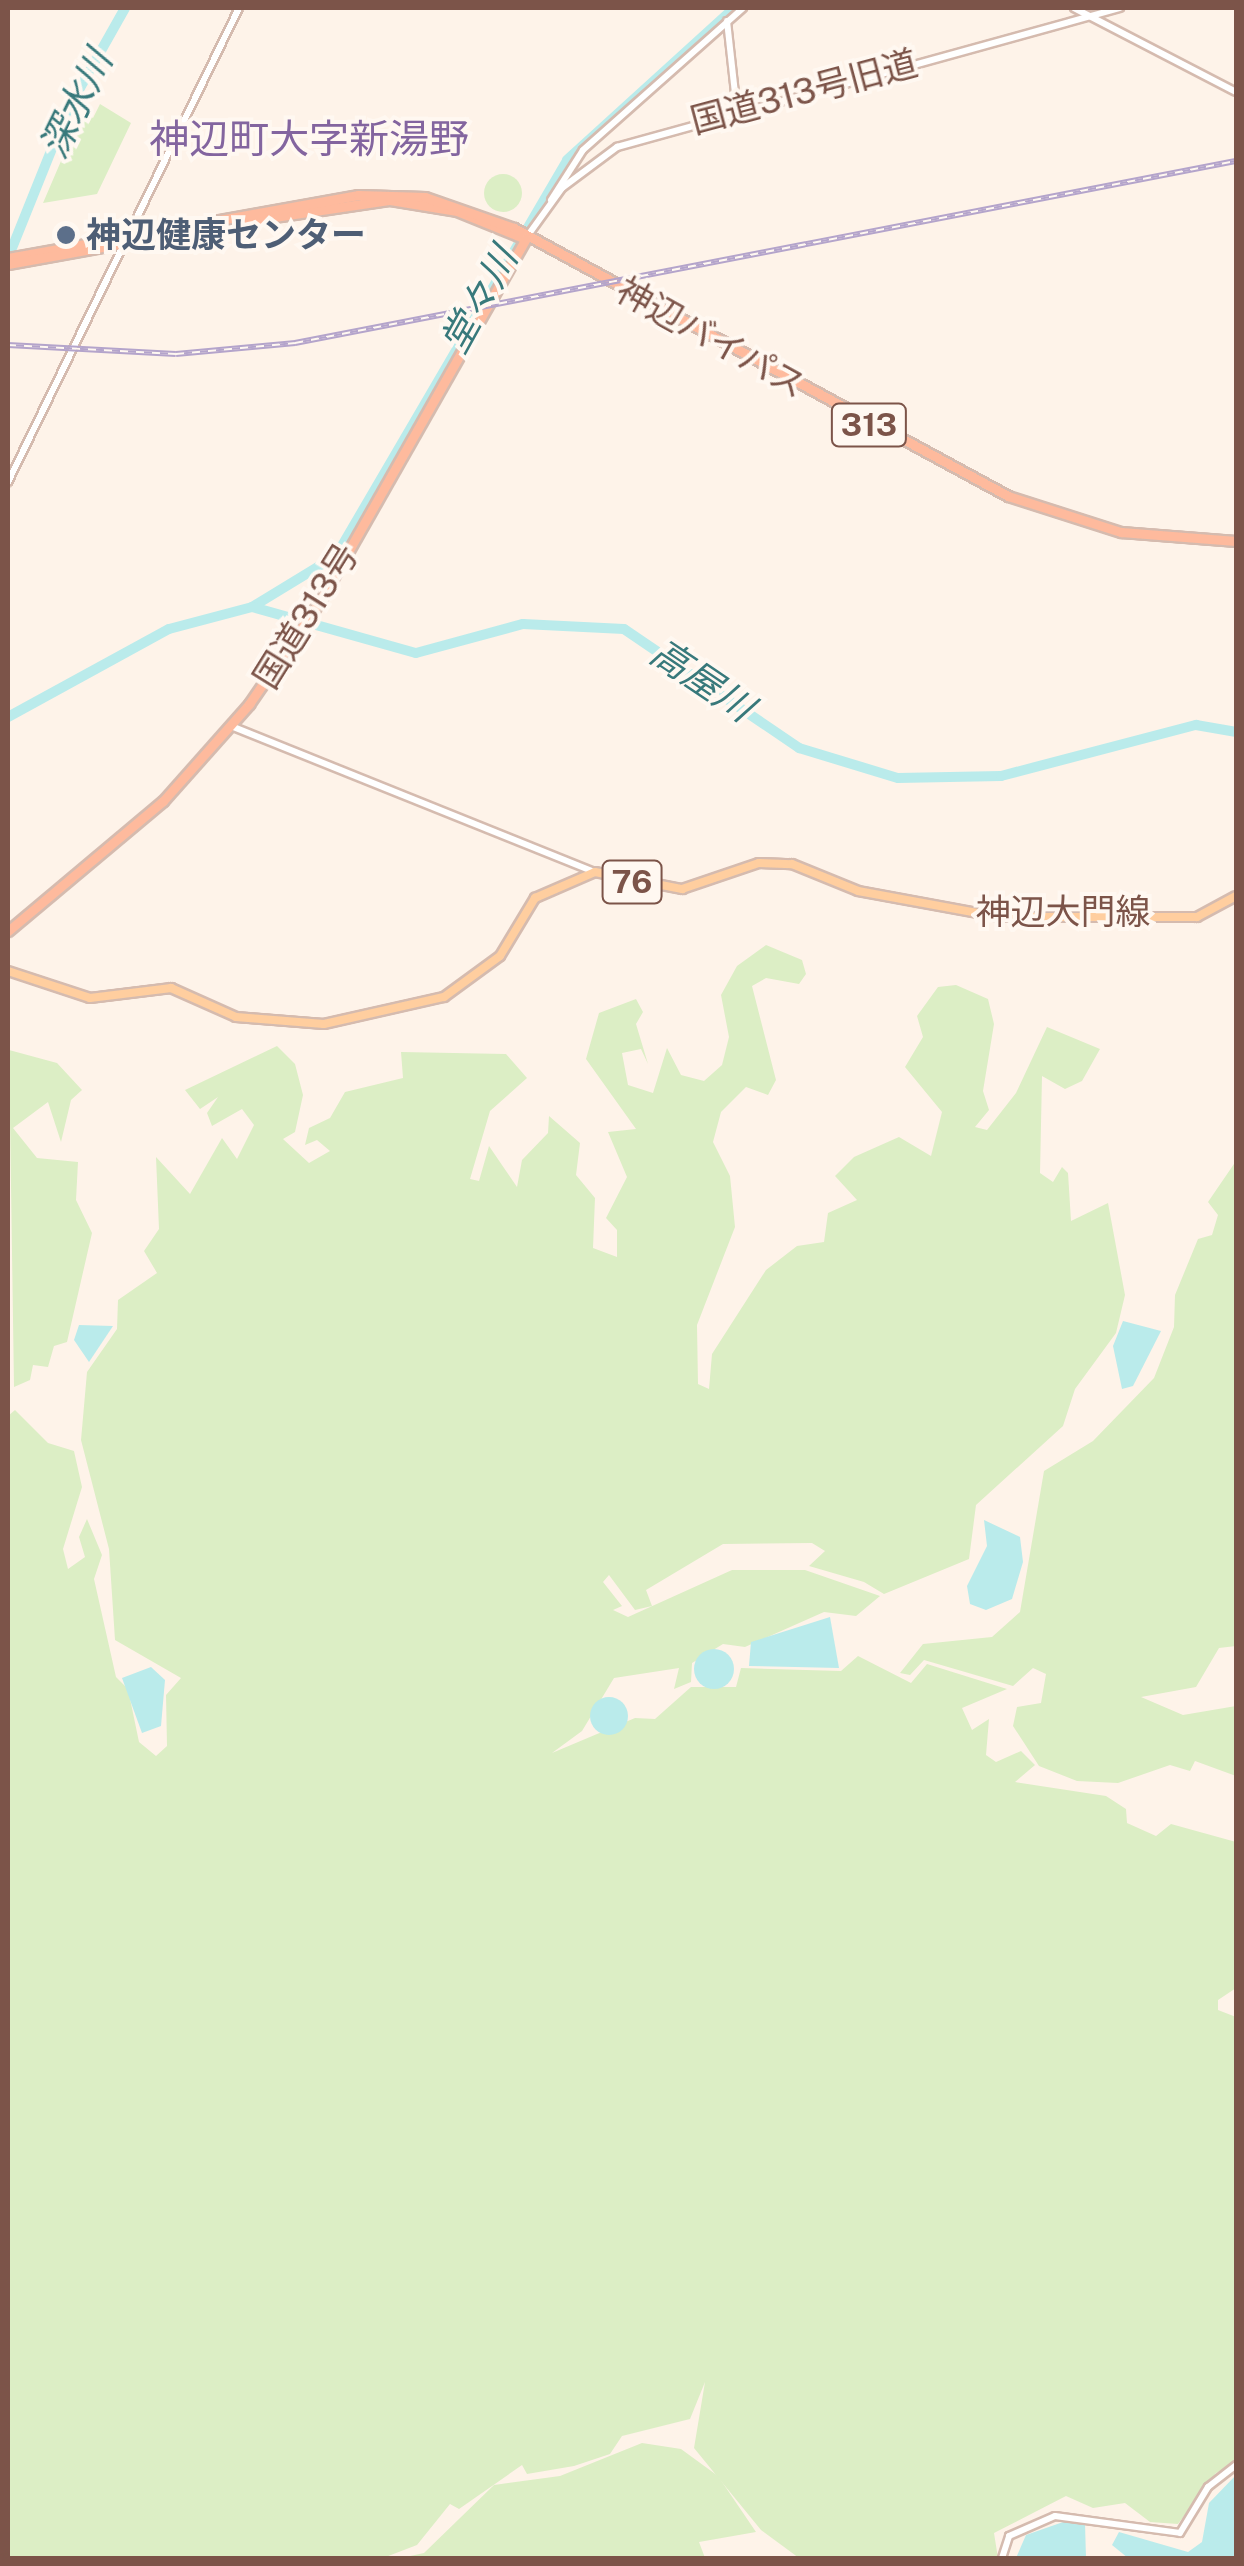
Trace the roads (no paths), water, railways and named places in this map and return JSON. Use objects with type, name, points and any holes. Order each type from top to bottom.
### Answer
[{"type":"highway","name":"神辺バイパス","points":[[11,260],[374,194],[457,204],[1008,496],[1121,532],[1236,540]]},
{"type":"highway","name":"国道313号","points":[[8,931],[98,860],[231,726],[296,639],[519,235]]},
{"type":"main road","name":"神辺大門線","points":[[595,872],[682,889],[759,863],[792,864],[858,891],[998,916],[1197,917],[1236,896]]},
{"type":"main road","name":"76","points":[[8,971],[90,998],[172,988],[236,1017],[324,1024],[444,998],[500,956],[534,898],[595,872]]},
{"type":"street","points":[[8,482],[238,8]]},
{"type":"street","points":[[551,200],[583,150],[743,8]]},
{"type":"street","points":[[1074,8],[1236,92]]},
{"type":"street","name":"国道313号旧道","points":[[519,235],[551,200],[617,146],[1120,8]]},
{"type":"street","points":[[727,21],[737,111]]},
{"type":"street","points":[[231,726],[595,872]]},
{"type":"street","points":[[1002,2558],[1010,2536],[1056,2516],[1180,2533],[1208,2487],[1236,2465]]},
{"type":"water","points":[[1123,1321],[1161,1331],[1133,1386],[1122,1389],[1113,1346]]},
{"type":"water","points":[[79,1325],[113,1326],[89,1362],[74,1340]]},
{"type":"water","points":[[984,1520],[1020,1537],[1023,1562],[1012,1599],[986,1610],[970,1604],[967,1586],[987,1546]]},
{"type":"water","points":[[830,1617],[839,1668],[749,1666],[751,1642]]},
{"type":"water","points":[[714,1649],[728,1655],[734,1669],[728,1683],[714,1689],[700,1683],[694,1669],[700,1655]]},
{"type":"water","points":[[151,1667],[165,1680],[161,1726],[142,1733],[122,1678]]},
{"type":"water","points":[[609,1697],[622,1703],[628,1716],[622,1729],[609,1735],[596,1729],[590,1716],[596,1703]]},
{"type":"water","points":[[1236,2475],[1236,2558],[1128,2558],[1112,2545],[1119,2532],[1188,2552],[1202,2542],[1209,2503]]},
{"type":"water","points":[[1066,2521],[1085,2523],[1086,2558],[1016,2558],[1026,2535]]},
{"type":"waterway","name":"深水川","points":[[8,258],[67,111],[125,8]]},
{"type":"waterway","name":"堂々川","points":[[252,607],[336,556],[567,160],[734,8]]},
{"type":"waterway","name":"高屋川","points":[[8,717],[169,629],[252,607],[416,653],[523,624],[624,629],[799,748],[898,778],[1001,776],[1196,725],[1236,732]]},
{"type":"railway","points":[[8,345],[176,354],[295,343],[1236,161]]},
{"type":"place","name":"神辺健康センター","points":[[66,235]]},
{"type":"district","name":"神辺町大字新湯野","points":[[309,139]]}]
